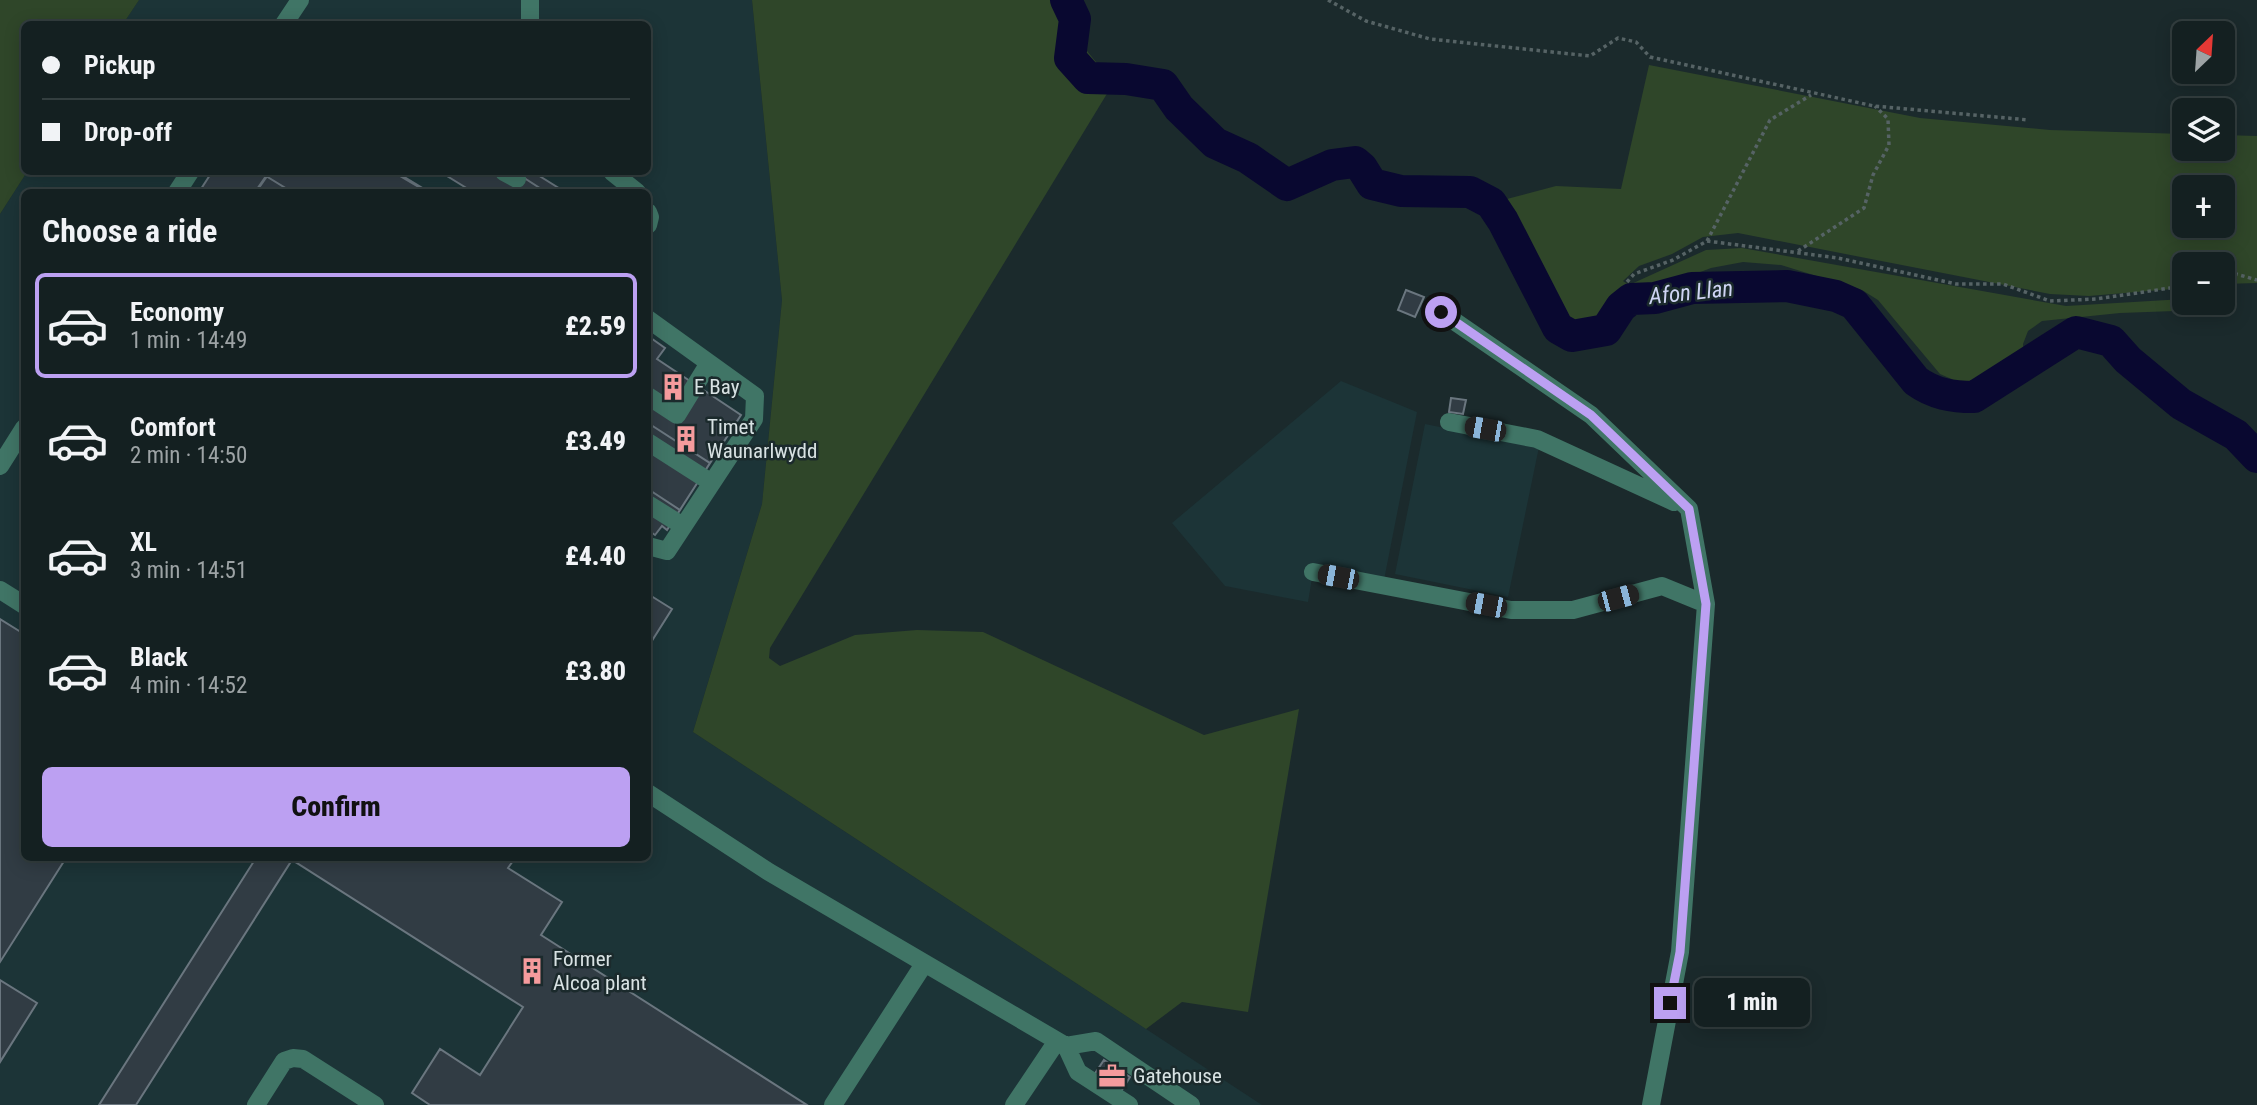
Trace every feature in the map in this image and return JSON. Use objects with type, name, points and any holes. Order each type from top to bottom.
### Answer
[{"type":"lane","points":[[286,21],[300,0]]},
{"type":"lane","points":[[530,0],[530,21]]},
{"type":"lane","points":[[616,175],[633,189]]},
{"type":"lane","points":[[1441,312],[1591,415],[1689,509],[1706,604],[1680,952],[1651,1105]]},
{"type":"lane","points":[[651,321],[755,396],[754,419],[667,551],[651,547]]},
{"type":"lane","points":[[651,398],[677,415],[709,363]]},
{"type":"lane","points":[[1449,422],[1537,439],[1689,509]]},
{"type":"lane","points":[[0,466],[21,433]]},
{"type":"lane","points":[[651,444],[712,483]]},
{"type":"lane","points":[[651,506],[683,526]]},
{"type":"lane","points":[[1313,572],[1511,610],[1573,610],[1662,586],[1706,604]]},
{"type":"lane","points":[[0,590],[21,602]]},
{"type":"lane","points":[[651,795],[768,872],[1061,1043],[1078,1072],[1129,1105]]},
{"type":"lane","points":[[833,1105],[924,964]]},
{"type":"lane","points":[[1014,1105],[1061,1043],[1096,1041],[1191,1105]]},
{"type":"lane","points":[[256,1105],[284,1061],[293,1058],[303,1059],[375,1105]]},
{"type":"path","points":[[1328,0],[1366,22],[1430,39],[1590,56],[1618,38],[1636,43],[1650,57],[1813,94],[1922,113],[2029,120]]},
{"type":"path","points":[[1627,282],[1634,274],[1673,260],[1707,241],[1770,120],[1813,94]]},
{"type":"path","points":[[1796,252],[1864,208],[1873,174],[1889,145],[1888,119],[1874,106]]},
{"type":"path","points":[[1707,241],[1838,258],[1956,284],[2003,284],[2050,301],[2096,299],[2172,288]]},
{"type":"path","points":[[2235,274],[2257,280]]},
{"type":"shaded area","points":[[139,0],[752,0],[782,300],[762,504],[693,732],[1262,1105],[0,1105],[0,214],[25,175],[651,175],[651,21],[125,21]]},
{"type":"shaded area","points":[[1341,381],[1417,412],[1384,580],[1313,572],[1308,602],[1225,586],[1172,523]]},
{"type":"shaded area","points":[[1425,424],[1539,447],[1508,597],[1395,574]]},
{"type":"green space","points":[[0,0],[139,0],[125,21],[21,21],[21,175],[25,175],[0,214]]},
{"type":"green space","points":[[752,0],[1080,0],[1088,13],[1087,51],[1100,67],[1122,69],[770,648],[769,658],[780,666],[855,635],[917,630],[983,632],[1204,735],[1299,709],[1248,1012],[1182,1002],[1146,1029],[693,732],[762,504],[782,300]]},
{"type":"green space","points":[[1649,65],[1920,118],[2050,130],[2172,134],[2172,161],[2235,161],[2235,135],[2257,136],[2257,283],[2235,284],[2235,252],[2172,252],[2172,289],[2089,296],[2050,294],[1738,233],[1703,237],[1672,254],[1639,266],[1623,281],[1629,285],[1706,250],[1742,248],[2066,306],[2172,300],[2172,311],[2042,321],[2028,331],[2023,344],[2024,358],[2017,373],[1998,383],[1970,387],[1940,374],[1878,300],[1862,290],[1781,265],[1743,262],[1711,268],[1621,302],[1589,325],[1575,324],[1557,306],[1507,199],[1556,186],[1621,189]]},
{"type":"building","points":[[210,175],[401,175],[422,189],[201,189]]},
{"type":"building","points":[[210,175],[268,175],[258,189],[201,189]]},
{"type":"building","points":[[401,175],[424,189],[287,189],[266,176]]},
{"type":"building","points":[[520,175],[538,175],[560,189],[541,189]]},
{"type":"building","points":[[538,175],[560,189],[468,189],[447,176]]},
{"type":"building","points":[[538,175],[560,189],[468,189],[447,176]]},
{"type":"building","points":[[266,176],[287,189],[257,189]]},
{"type":"building","points":[[1406,290],[1424,297],[1415,317],[1398,310]]},
{"type":"building","name":"Timet Waunarlwydd","points":[[651,338],[665,348],[657,359],[741,415],[667,530],[662,526],[655,535],[651,532]]},
{"type":"building","name":"E Bay","points":[[651,338],[665,348],[657,359],[741,415],[710,463],[651,425]]},
{"type":"building","points":[[1451,398],[1466,400],[1463,414],[1449,412]]},
{"type":"building","points":[[651,425],[710,463],[680,510],[651,491]]},
{"type":"building","points":[[651,491],[680,510],[667,530],[662,526],[655,535],[651,532]]},
{"type":"building","points":[[651,596],[672,609],[651,642]]},
{"type":"building","points":[[0,619],[21,632],[21,861],[64,861],[0,962]]},
{"type":"building","name":"Former Alcoa plant","points":[[254,861],[291,861],[136,1105],[99,1105]]},
{"type":"building","name":"Former Alcoa plant","points":[[294,861],[513,861],[508,868],[562,902],[541,935],[807,1105],[430,1105],[412,1093],[440,1049],[480,1075],[523,1007]]},
{"type":"building","points":[[0,980],[37,1003],[0,1062]]},
{"type":"building","name":"Gatehouse","points":[[1104,1060],[1130,1077],[1120,1093],[1094,1075]]},
{"type":"waterway","name":"Afon Llan","points":[[1066,0],[1075,19],[1070,58],[1088,78],[1126,79],[1163,85],[1179,108],[1215,143],[1248,158],[1287,185],[1332,165],[1355,162],[1372,184],[1401,191],[1470,192],[1491,203],[1558,328],[1572,336],[1606,330],[1621,307],[1631,299],[1655,298],[1692,288],[1787,286],[1836,296],[1854,304],[1916,381],[1943,394],[1974,397],[2076,332],[2111,341],[2128,360],[2181,404],[2236,435],[2257,457]]},
{"type":"place","name":"E Bay","points":[[673,387]]},
{"type":"place","name":"Timet Waunarlwydd","points":[[686,439]]},
{"type":"place","name":"Former Alcoa plant","points":[[532,971]]},
{"type":"place","name":"Gatehouse","points":[[1112,1076]]},
{"type":"route","points":[[1441,312],[1591,415],[1689,509],[1706,604],[1680,952],[1670,1003]]}]
